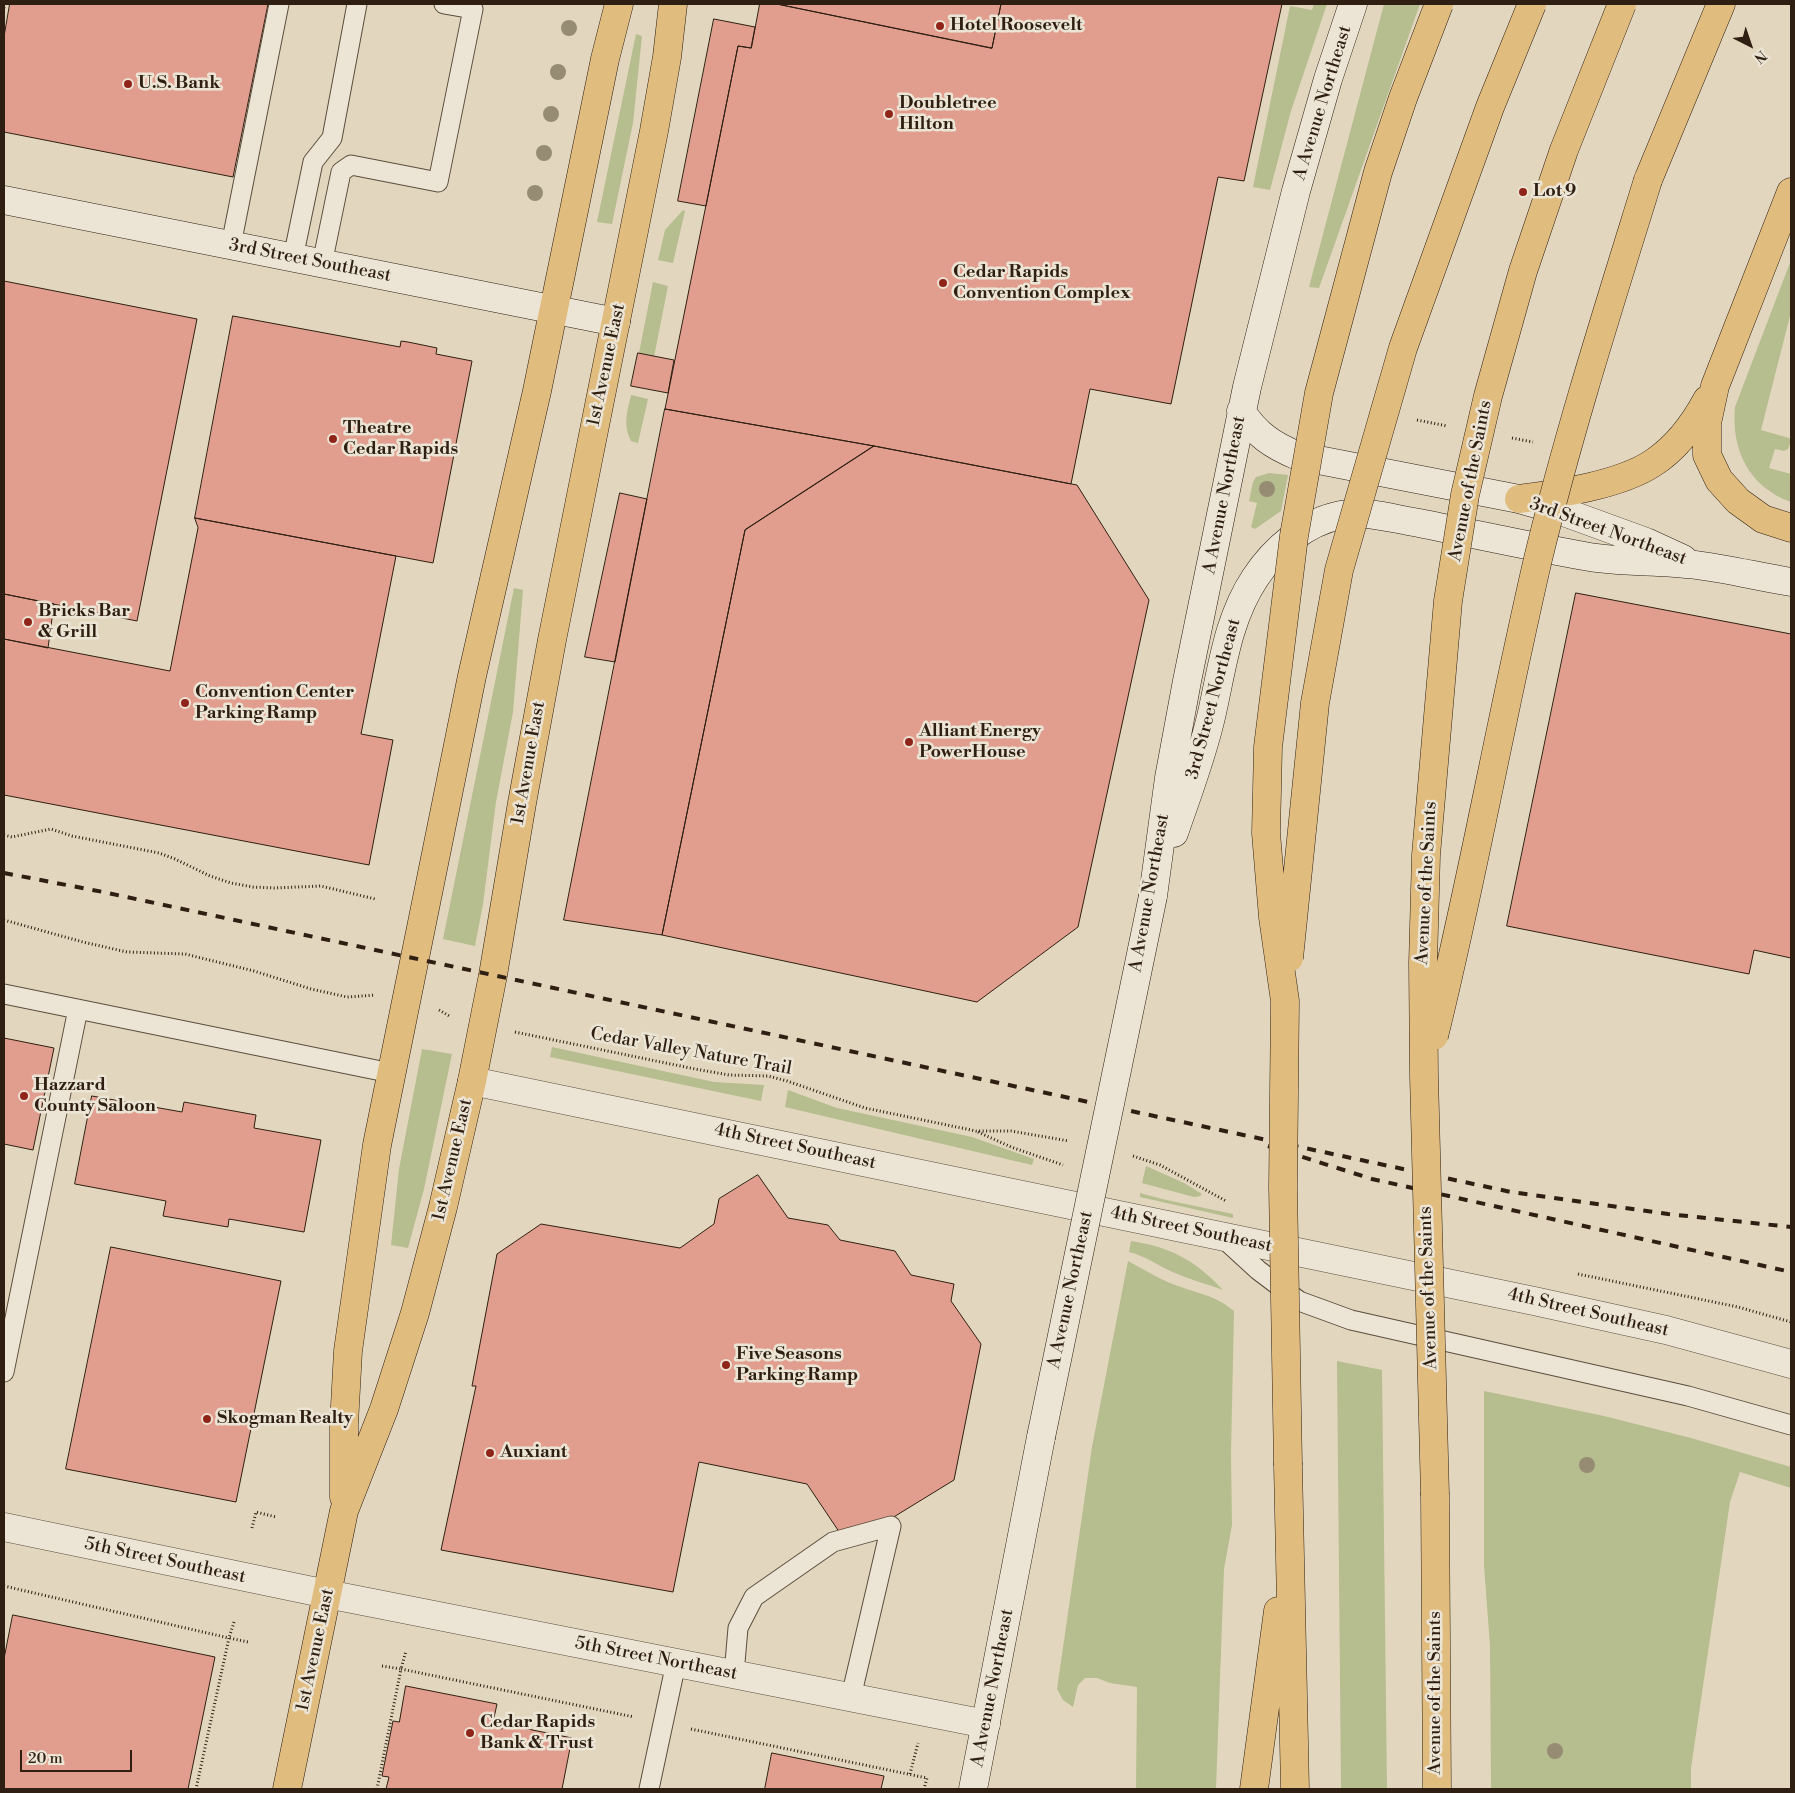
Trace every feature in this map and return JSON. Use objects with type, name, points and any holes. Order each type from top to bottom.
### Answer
[{"type":"main road","name":"1st Avenue East","points":[[344,1511],[344,1424],[348,1352],[377,1144],[472,676],[554,310],[605,59],[619,4]]},
{"type":"main road","name":"1st Avenue East","points":[[287,1789],[344,1511],[384,1409],[416,1313],[472,1081],[493,975],[552,640],[654,131],[667,57],[673,4]]},
{"type":"main road","points":[[1285,1002],[1273,917],[1266,834],[1268,757],[1278,655],[1294,536],[1319,393],[1378,172],[1403,98],[1439,4]]},
{"type":"main road","points":[[1295,1789],[1282,1186],[1285,1002],[1314,703],[1339,570],[1403,348],[1490,107],[1532,4]]},
{"type":"main road","name":"Avenue of the Saints","points":[[1437,1789],[1435,1495],[1424,1076],[1423,964],[1426,855],[1448,601],[1465,495],[1488,396],[1522,271],[1564,150],[1622,4]]},
{"type":"main road","points":[[1424,1076],[1454,953],[1507,696],[1539,557],[1595,348],[1648,180],[1721,4]]},
{"type":"main road","points":[[1519,499],[1564,493],[1633,473],[1652,464],[1671,449],[1689,429],[1703,409],[1715,386],[1791,192]]},
{"type":"main road","points":[[1715,386],[1707,423],[1707,455],[1719,480],[1738,501],[1763,519],[1791,528]]},
{"type":"main road","points":[[1254,1789],[1290,1530]]},
{"type":"street","name":"A Avenue Northeast","points":[[973,1789],[1041,1437],[1153,896],[1169,778],[1242,411],[1296,191],[1328,79],[1353,4]]},
{"type":"street","name":"3rd Street Southeast","points":[[4,200],[616,322]]},
{"type":"street","name":"3rd Street Northeast","points":[[1242,411],[1250,425],[1261,436],[1278,448],[1298,456],[1519,499],[1561,511],[1646,542],[1695,565]]},
{"type":"street","name":"3rd Street Northeast","points":[[1153,896],[1196,770],[1211,719],[1231,628],[1243,597],[1256,576],[1279,550],[1298,533],[1318,522],[1361,513],[1586,557],[1695,565],[1791,582]]},
{"type":"street","name":"4th Street Southeast","points":[[472,1081],[1534,1301],[1666,1330],[1791,1364]]},
{"type":"street","name":"5th Street Southeast","points":[[4,1526],[327,1594]]},
{"type":"street","name":"5th Street Northeast","points":[[327,1594],[986,1724]]},
{"type":"lane","points":[[230,245],[279,4]]},
{"type":"lane","points":[[293,258],[313,162],[332,138],[357,4]]},
{"type":"lane","points":[[322,264],[341,172],[351,165],[438,182],[473,9],[444,4]]},
{"type":"lane","points":[[4,994],[391,1073]]},
{"type":"lane","points":[[4,1372],[13,1284],[78,1009]]},
{"type":"lane","points":[[1221,1236],[1258,1270],[1299,1301],[1351,1320],[1688,1396],[1791,1425]]},
{"type":"lane","points":[[734,1674],[738,1628],[754,1597],[833,1542],[891,1526],[851,1697]]},
{"type":"lane","points":[[647,1787],[676,1663]]},
{"type":"path","points":[[4,8],[5,4]]},
{"type":"path","points":[[4,835],[12,837],[52,829],[72,836],[175,858],[203,873],[231,883],[274,888],[321,886],[375,899]]},
{"type":"path","points":[[4,920],[127,952],[185,954],[346,997],[367,994],[379,996]]},
{"type":"path","points":[[435,1009],[454,1018]]},
{"type":"path","name":"Cedar Valley Nature Trail","points":[[517,1032],[695,1070],[729,1075],[768,1076],[865,1108],[976,1131]]},
{"type":"path","points":[[252,1528],[256,1512],[276,1517]]},
{"type":"path","points":[[4,1586],[248,1642]]},
{"type":"path","points":[[196,1789],[234,1622]]},
{"type":"path","points":[[377,1789],[406,1651]]},
{"type":"path","points":[[382,1666],[401,1668]]},
{"type":"path","points":[[910,1774],[918,1742]]},
{"type":"green space","points":[[1314,4],[1327,4],[1291,111],[1270,190],[1253,187],[1290,6],[1312,10]]},
{"type":"green space","points":[[1384,4],[1420,4],[1319,288],[1309,287]]},
{"type":"green space","points":[[636,34],[642,36],[633,123],[612,224],[597,222]]},
{"type":"green space","points":[[683,210],[685,211],[673,263],[658,260],[665,230]]},
{"type":"green space","points":[[1791,260],[1791,312],[1761,430],[1789,438],[1791,441],[1788,449],[1784,451],[1775,449],[1769,468],[1791,474],[1791,502],[1764,487],[1746,465],[1736,438],[1735,407]]},
{"type":"green space","points":[[653,282],[668,286],[654,357],[639,353]]},
{"type":"green space","points":[[631,395],[648,399],[638,443],[631,441],[626,424]]},
{"type":"green space","points":[[1269,473],[1288,475],[1281,511],[1255,529],[1251,527],[1257,503],[1249,501],[1253,482],[1256,477]]},
{"type":"green space","points":[[514,588],[523,590],[513,712],[496,802],[483,904],[475,946],[443,939]]},
{"type":"green space","points":[[552,1047],[714,1082],[764,1085],[761,1101],[550,1057]]},
{"type":"green space","points":[[422,1049],[452,1054],[424,1189],[408,1248],[391,1245],[399,1169]]},
{"type":"green space","points":[[788,1090],[837,1108],[972,1137],[1034,1159],[1032,1165],[785,1107]]},
{"type":"green space","points":[[1146,1166],[1184,1183],[1202,1194],[1194,1197],[1142,1183]]},
{"type":"green space","points":[[1140,1193],[1233,1214],[1233,1218],[1140,1197]]},
{"type":"green space","points":[[1131,1241],[1171,1251],[1193,1263],[1223,1290],[1169,1271],[1141,1256],[1129,1252]]},
{"type":"green space","points":[[1128,1261],[1167,1282],[1214,1298],[1234,1311],[1231,1454],[1232,1525],[1224,1569],[1216,1789],[1136,1789],[1137,1687],[1110,1683],[1097,1678],[1085,1678],[1078,1685],[1073,1707],[1063,1700],[1057,1689],[1092,1447]]},
{"type":"green space","points":[[1337,1361],[1382,1370],[1387,1789],[1341,1789]]},
{"type":"green space","points":[[1484,1391],[1604,1416],[1691,1438],[1791,1467],[1791,1488],[1740,1472],[1730,1502],[1691,1768],[1691,1789],[1491,1789],[1490,1646],[1484,1565]]},
{"type":"building","name":"U.S. Bank","points":[[10,4],[268,4],[233,177],[4,132],[4,37]]},
{"type":"building","name":"Cedar Rapids Convention Complex","points":[[760,4],[777,4],[992,48],[1001,4],[1282,4],[1244,181],[1218,177],[1171,404],[1090,389],[1071,484],[874,446],[665,409],[738,46],[751,48]]},
{"type":"building","name":"Hotel Roosevelt","points":[[777,4],[1001,4],[992,48]]},
{"type":"building","points":[[714,19],[755,27],[751,48],[738,46],[706,206],[678,201]]},
{"type":"building","points":[[4,281],[197,319],[137,621],[4,594]]},
{"type":"building","name":"Theatre Cedar Rapids","points":[[233,316],[400,347],[401,341],[408,342],[437,348],[436,354],[472,361],[433,563],[195,518]]},
{"type":"building","points":[[638,353],[674,360],[668,393],[631,386]]},
{"type":"building","points":[[665,409],[874,446],[745,530],[662,935],[564,920]]},
{"type":"building","name":"Alliant Energy PowerHouse","points":[[874,446],[1077,485],[1149,600],[1078,927],[977,1002],[662,935],[745,530]]},
{"type":"building","points":[[620,493],[647,499],[615,662],[585,657]]},
{"type":"building","name":"Convention Center Parking Ramp","points":[[195,518],[396,556],[361,734],[393,740],[369,865],[4,795],[4,639],[170,671],[198,528]]},
{"type":"building","points":[[1576,593],[1791,634],[1791,958],[1754,950],[1749,974],[1507,926]]},
{"type":"building","name":"Bricks Bar & Grill","points":[[4,594],[54,604],[48,648],[4,639]]},
{"type":"building","name":"Hazzard County Saloon","points":[[4,1038],[54,1048],[33,1150],[4,1144]]},
{"type":"building","points":[[92,1096],[182,1112],[184,1102],[256,1115],[254,1128],[321,1140],[304,1232],[229,1219],[228,1227],[163,1216],[166,1201],[75,1184]]},
{"type":"building","name":"Five Seasons Parking Ramp","points":[[758,1175],[788,1218],[828,1225],[840,1240],[895,1251],[911,1275],[954,1284],[951,1301],[981,1344],[954,1480],[848,1545],[807,1484],[699,1462],[673,1592],[441,1550],[476,1386],[472,1386],[497,1254],[541,1224],[680,1248],[714,1224],[719,1199]]},
{"type":"building","points":[[111,1247],[281,1281],[236,1502],[66,1469]]},
{"type":"building","points":[[13,1615],[215,1657],[188,1789],[4,1789],[4,1659]]},
{"type":"building","name":"Cedar Rapids Bank & Trust","points":[[406,1686],[497,1704],[492,1727],[502,1729],[503,1724],[572,1738],[562,1789],[386,1789],[389,1777],[382,1776],[393,1721],[399,1722]]},
{"type":"building","points":[[772,1753],[884,1776],[881,1789],[765,1789]]},
{"type":"railway","points":[[4,873],[103,892],[1511,1192],[1668,1214],[1791,1227]]},
{"type":"railway","points":[[1268,1146],[1372,1179],[1791,1272]]},
{"type":"place","name":"Hotel Roosevelt","points":[[940,26]]},
{"type":"place","name":"U.S. Bank","points":[[128,84]]},
{"type":"place","name":"Doubletree Hilton","points":[[889,114]]},
{"type":"place","name":"Lot 9","points":[[1523,192]]},
{"type":"place","name":"Cedar Rapids Convention Complex","points":[[943,283]]},
{"type":"place","name":"Theatre Cedar Rapids","points":[[333,439]]},
{"type":"place","name":"Bricks Bar & Grill","points":[[28,622]]},
{"type":"place","name":"Convention Center Parking Ramp","points":[[185,703]]},
{"type":"place","name":"Alliant Energy PowerHouse","points":[[909,742]]},
{"type":"place","name":"Hazzard County Saloon","points":[[24,1096]]},
{"type":"place","name":"Five Seasons Parking Ramp","points":[[726,1365]]},
{"type":"place","name":"Skogman Realty","points":[[207,1419]]},
{"type":"place","name":"Auxiant","points":[[490,1453]]},
{"type":"place","name":"Cedar Rapids Bank & Trust","points":[[470,1733]]}]
